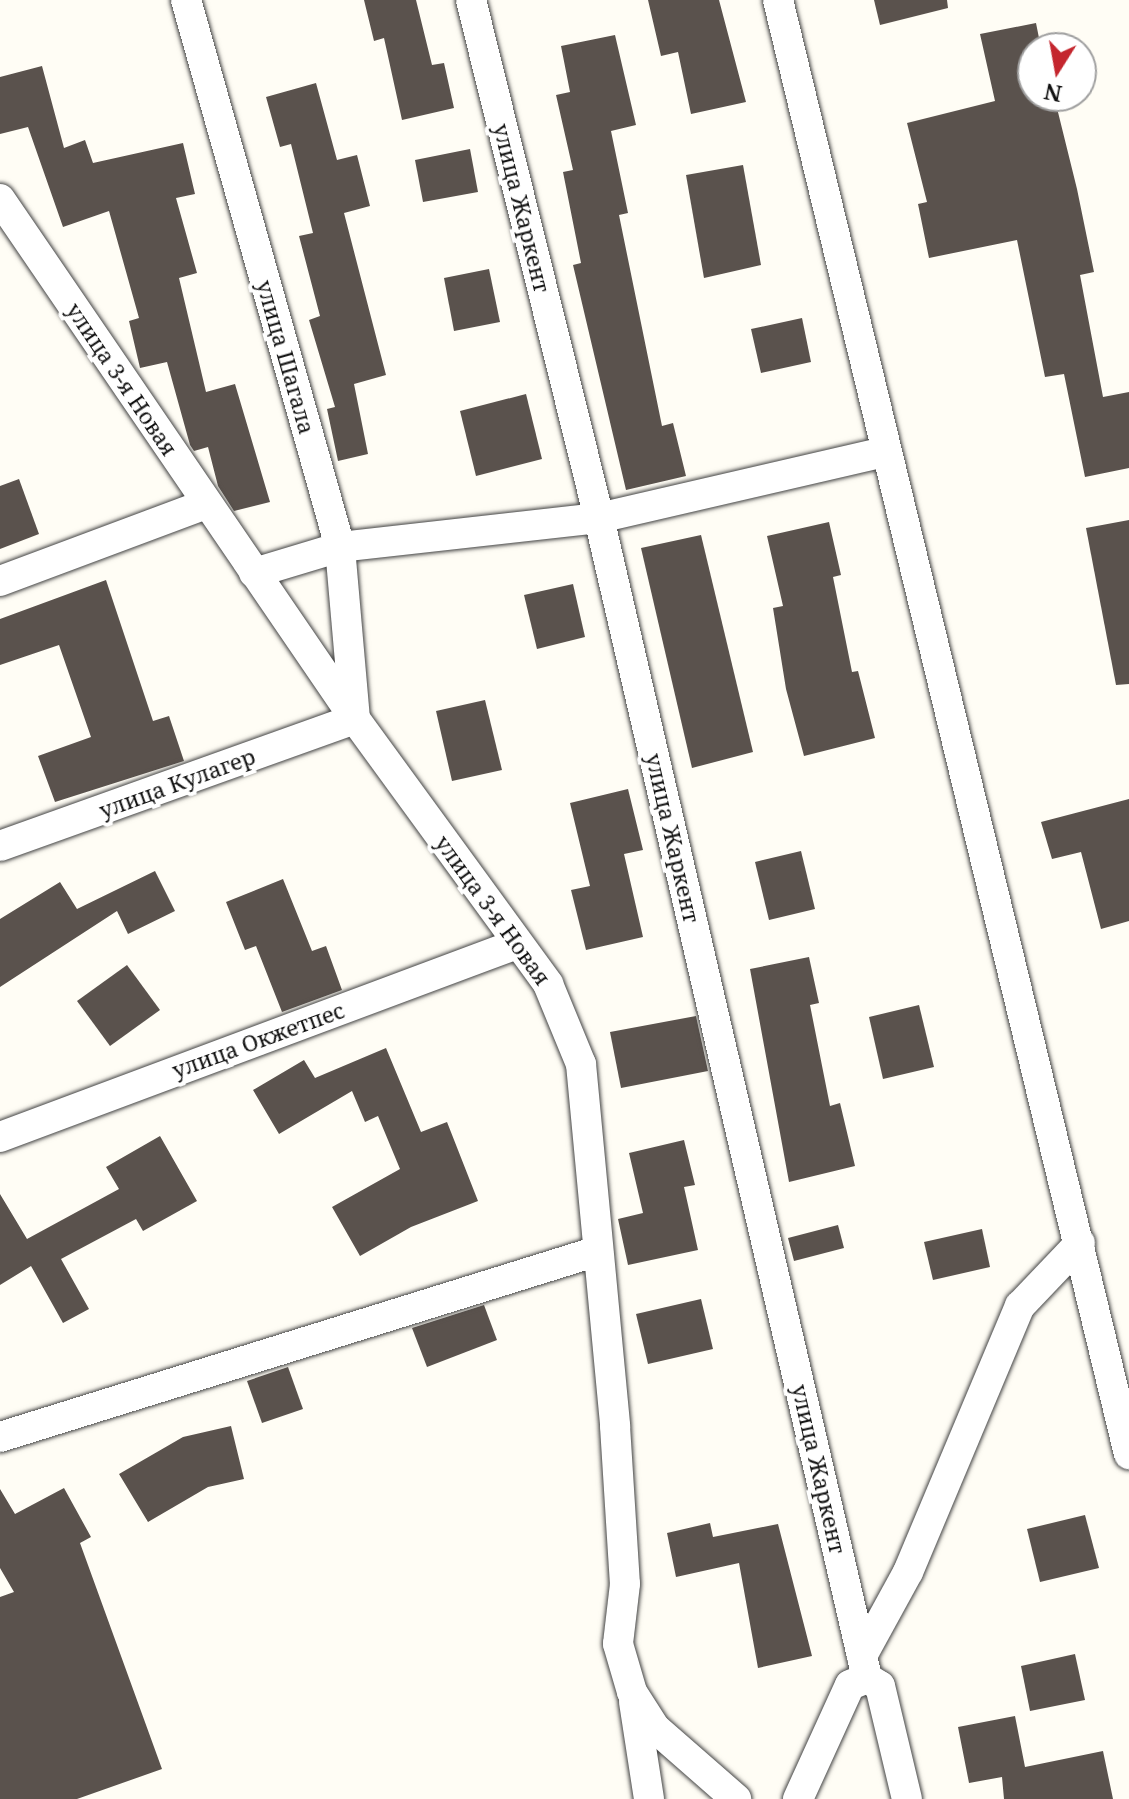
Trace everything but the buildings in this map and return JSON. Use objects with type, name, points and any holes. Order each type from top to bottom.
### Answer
[{"type":"street","name":"улица Шагала","points":[[186,0],[340,547],[355,719]]},
{"type":"street","name":"улица Жаркент","points":[[471,0],[599,518],[860,1673],[880,1686],[907,1799]]},
{"type":"street","points":[[778,0],[1129,1454]]},
{"type":"street","name":"улица 3-я Новая","points":[[0,199],[355,719],[548,984],[581,1064],[625,1584],[618,1644],[632,1692],[655,1728],[736,1799]]},
{"type":"street","points":[[254,573],[340,547],[599,518],[886,452]]},
{"type":"street","points":[[0,581],[206,504]]},
{"type":"street","name":"улица Кулагер","points":[[0,846],[355,719]]},
{"type":"street","name":"улица Окжетпес","points":[[0,1137],[517,944]]},
{"type":"street","points":[[798,1799],[908,1572],[1020,1306],[1080,1243]]},
{"type":"street","points":[[0,1437],[598,1251]]},
{"type":"street","points":[[632,1692],[649,1799]]}]
